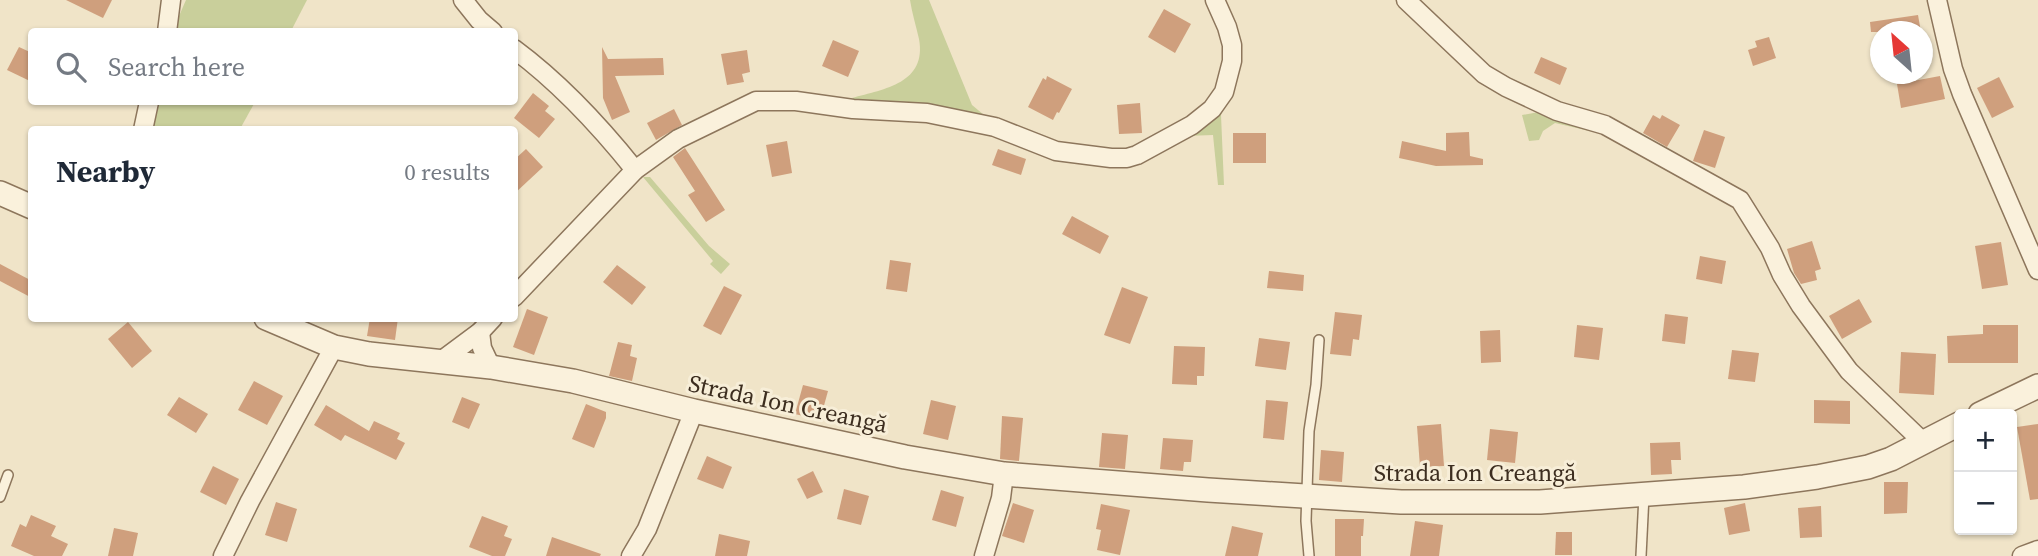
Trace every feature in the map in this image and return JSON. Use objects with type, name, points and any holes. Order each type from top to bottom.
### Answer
[{"type":"street","points":[[168,28],[171,0]]},
{"type":"street","points":[[463,0],[488,28]]},
{"type":"street","points":[[518,292],[635,170],[678,139],[756,101],[796,100],[853,109],[927,113],[995,127],[1056,151],[1127,158],[1147,151],[1192,125],[1212,109],[1224,92],[1232,61],[1231,45],[1216,0]]},
{"type":"street","points":[[1406,0],[1484,74],[1557,111],[1605,125],[1740,200],[1801,306],[1849,371],[1923,442]]},
{"type":"street","points":[[1937,0],[1952,69],[2038,270]]},
{"type":"street","points":[[518,52],[539,67],[577,103],[635,170]]},
{"type":"street","points":[[144,126],[148,105]]},
{"type":"street","points":[[0,193],[28,205]]},
{"type":"street","name":"Strada Ion Creangă","points":[[275,322],[334,347],[369,354],[491,367],[573,381],[694,411],[902,456],[1004,474],[1401,502],[1540,502],[1744,487],[1868,467],[1891,459],[1954,426]]},
{"type":"street","points":[[440,361],[489,322]]},
{"type":"street","points":[[480,332],[482,348],[491,367]]},
{"type":"street","points":[[223,556],[250,500],[334,347]]},
{"type":"street","points":[[1990,409],[2038,386]]},
{"type":"street","points":[[631,556],[647,529],[694,411]]},
{"type":"street","points":[[984,556],[1001,498],[1004,474]]},
{"type":"street","points":[[2022,556],[2038,550]]},
{"type":"lane","points":[[1309,556],[1309,431],[1319,340]]},
{"type":"lane","points":[[0,496],[8,475]]},
{"type":"lane","points":[[1641,556],[1644,495]]},
{"type":"green space","points":[[186,0],[307,0],[293,28],[174,28]]},
{"type":"green space","points":[[910,0],[929,0],[972,105],[1000,123],[865,106],[852,98],[901,82],[917,66],[920,54],[919,39]]},
{"type":"green space","points":[[153,105],[253,105],[242,126],[149,126]]},
{"type":"green space","points":[[1224,107],[1221,115],[1224,185],[1218,185],[1213,135],[1186,136]]},
{"type":"green space","points":[[1539,112],[1575,121],[1594,132],[1555,123],[1543,131],[1539,140],[1529,141],[1522,115]]},
{"type":"green space","points":[[643,177],[650,177],[709,246],[730,264],[721,274],[710,264],[713,261]]},
{"type":"building","points":[[66,0],[112,0],[103,18]]},
{"type":"building","points":[[1164,9],[1191,24],[1175,53],[1148,37]]},
{"type":"building","points":[[1918,15],[1919,21],[1877,21]]},
{"type":"building","points":[[1769,37],[1776,58],[1753,66],[1748,50],[1757,47],[1755,41]]},
{"type":"building","points":[[833,40],[859,51],[848,77],[822,66]]},
{"type":"building","points":[[19,47],[28,51],[28,80],[7,70]]},
{"type":"building","points":[[602,47],[608,59],[663,58],[664,75],[615,76],[630,112],[612,120],[603,98]]},
{"type":"building","points":[[747,50],[750,72],[742,74],[744,82],[727,85],[721,54]]},
{"type":"building","points":[[1541,57],[1567,68],[1560,85],[1534,73]]},
{"type":"building","points":[[1047,76],[1072,89],[1053,120],[1028,107],[1043,78],[1046,80]]},
{"type":"building","points":[[1940,76],[1945,99],[1901,108],[1897,84],[1933,84],[1933,77]]},
{"type":"building","points":[[1999,77],[2014,107],[1992,118],[1977,88]]},
{"type":"building","points":[[533,93],[549,106],[545,111],[555,119],[539,138],[514,118]]},
{"type":"building","points":[[1140,103],[1142,133],[1119,134],[1117,105]]},
{"type":"building","points":[[674,109],[682,125],[656,140],[647,123]]},
{"type":"building","points":[[1653,115],[1660,119],[1662,115],[1680,125],[1667,147],[1643,133]]},
{"type":"building","points":[[1704,130],[1725,137],[1715,168],[1693,161]]},
{"type":"building","points":[[1469,132],[1470,156],[1483,159],[1483,165],[1436,166],[1399,158],[1402,141],[1446,151],[1446,133]]},
{"type":"building","points":[[1233,133],[1266,133],[1266,163],[1233,163]]},
{"type":"building","points":[[787,141],[792,173],[772,177],[766,145]]},
{"type":"building","points":[[685,148],[725,210],[706,222],[688,195],[695,191],[673,157]]},
{"type":"building","points":[[526,149],[543,167],[518,190],[518,156]]},
{"type":"building","points":[[998,149],[1026,159],[1021,175],[992,165]]},
{"type":"building","points":[[1072,216],[1109,236],[1100,254],[1062,234]]},
{"type":"building","points":[[1812,241],[1821,269],[1815,271],[1817,280],[1801,284],[1794,273],[1787,249]]},
{"type":"building","points":[[2001,242],[2008,285],[1982,289],[1975,246]]},
{"type":"building","points":[[1700,256],[1726,261],[1722,284],[1696,279]]},
{"type":"building","points":[[890,260],[911,263],[907,292],[886,289]]},
{"type":"building","points":[[0,264],[28,279],[28,296],[0,281]]},
{"type":"building","points":[[617,265],[646,287],[632,305],[603,282]]},
{"type":"building","points":[[1269,271],[1304,275],[1303,291],[1267,288]]},
{"type":"building","points":[[724,286],[742,295],[721,335],[703,326]]},
{"type":"building","points":[[1122,287],[1148,297],[1130,344],[1104,335]]},
{"type":"building","points":[[1859,299],[1872,322],[1842,339],[1829,316]]},
{"type":"building","points":[[527,309],[548,317],[534,355],[513,347]]},
{"type":"building","points":[[1335,312],[1362,315],[1359,340],[1353,339],[1351,356],[1330,354]]},
{"type":"building","points":[[1665,314],[1688,317],[1685,344],[1662,341]]},
{"type":"building","points":[[128,322],[152,351],[132,368],[108,339]]},
{"type":"building","points":[[369,322],[397,322],[395,340],[367,336]]},
{"type":"building","points":[[1577,325],[1603,328],[1599,360],[1574,357]]},
{"type":"building","points":[[1983,325],[2018,325],[2018,363],[1948,363],[1947,336],[1983,334]]},
{"type":"building","points":[[1500,330],[1501,362],[1481,363],[1480,331]]},
{"type":"building","points":[[1259,338],[1290,342],[1286,370],[1255,366]]},
{"type":"building","points":[[618,342],[632,345],[630,356],[637,358],[632,381],[609,376]]},
{"type":"building","points":[[1174,346],[1205,347],[1204,376],[1197,376],[1197,385],[1172,384]]},
{"type":"building","points":[[1732,350],[1759,353],[1755,382],[1728,379]]},
{"type":"building","points":[[1901,352],[1936,354],[1934,395],[1899,393]]},
{"type":"building","points":[[254,381],[283,396],[267,425],[238,410]]},
{"type":"building","points":[[803,385],[828,391],[820,420],[795,414]]},
{"type":"building","points":[[179,397],[208,414],[196,433],[167,415]]},
{"type":"building","points":[[462,397],[480,404],[469,429],[452,422]]},
{"type":"building","points":[[931,400],[956,406],[948,440],[923,434]]},
{"type":"building","points":[[1266,400],[1288,402],[1284,440],[1263,438]]},
{"type":"building","points":[[1814,400],[1850,401],[1850,424],[1814,423]]},
{"type":"building","points":[[586,404],[606,412],[594,448],[572,439]]},
{"type":"building","points":[[326,405],[369,431],[374,421],[400,433],[397,439],[405,443],[396,460],[345,435],[341,441],[314,425]]},
{"type":"building","points":[[1002,416],[1023,418],[1019,461],[1000,459]]},
{"type":"building","points":[[1441,424],[1444,466],[1420,467],[1417,426]]},
{"type":"building","points":[[2038,424],[2038,499],[2030,500],[2017,427]]},
{"type":"building","points":[[1490,429],[1518,432],[1515,463],[1487,460]]},
{"type":"building","points":[[1102,433],[1128,435],[1125,469],[1099,467]]},
{"type":"building","points":[[1163,438],[1193,440],[1191,462],[1184,462],[1183,471],[1160,469]]},
{"type":"building","points":[[1680,442],[1681,460],[1671,460],[1672,474],[1651,475],[1650,443]]},
{"type":"building","points":[[1321,450],[1344,452],[1342,482],[1319,480]]},
{"type":"building","points":[[707,456],[732,467],[723,489],[697,479]]},
{"type":"building","points":[[213,466],[239,479],[226,505],[200,492]]},
{"type":"building","points":[[813,471],[823,492],[807,499],[797,479]]},
{"type":"building","points":[[1884,482],[1908,482],[1907,513],[1884,514]]},
{"type":"building","points":[[844,489],[869,496],[861,525],[837,519]]},
{"type":"building","points":[[941,490],[964,497],[956,527],[932,520]]},
{"type":"building","points":[[276,502],[297,509],[287,542],[265,535]]},
{"type":"building","points":[[1013,503],[1034,510],[1024,543],[1002,536]]},
{"type":"building","points":[[1745,503],[1750,531],[1729,535],[1724,508]]},
{"type":"building","points":[[1101,504],[1130,510],[1120,555],[1097,550],[1101,530],[1096,529]]},
{"type":"building","points":[[1821,506],[1822,537],[1800,538],[1798,508]]},
{"type":"building","points":[[31,515],[56,526],[51,536],[68,544],[62,556],[34,556],[11,546],[20,524],[26,527]]},
{"type":"building","points":[[482,516],[508,526],[504,536],[512,539],[505,556],[492,556],[469,547]]},
{"type":"building","points":[[1335,519],[1364,519],[1361,556],[1335,556]]},
{"type":"building","points":[[1415,521],[1443,525],[1439,556],[1410,556]]},
{"type":"building","points":[[1232,526],[1263,533],[1258,556],[1225,556]]},
{"type":"building","points":[[114,528],[138,533],[133,556],[108,556]]},
{"type":"building","points":[[1556,532],[1572,532],[1572,555],[1555,555]]},
{"type":"building","points":[[719,534],[750,541],[747,556],[715,556]]},
{"type":"building","points":[[552,537],[601,554],[546,556]]}]
